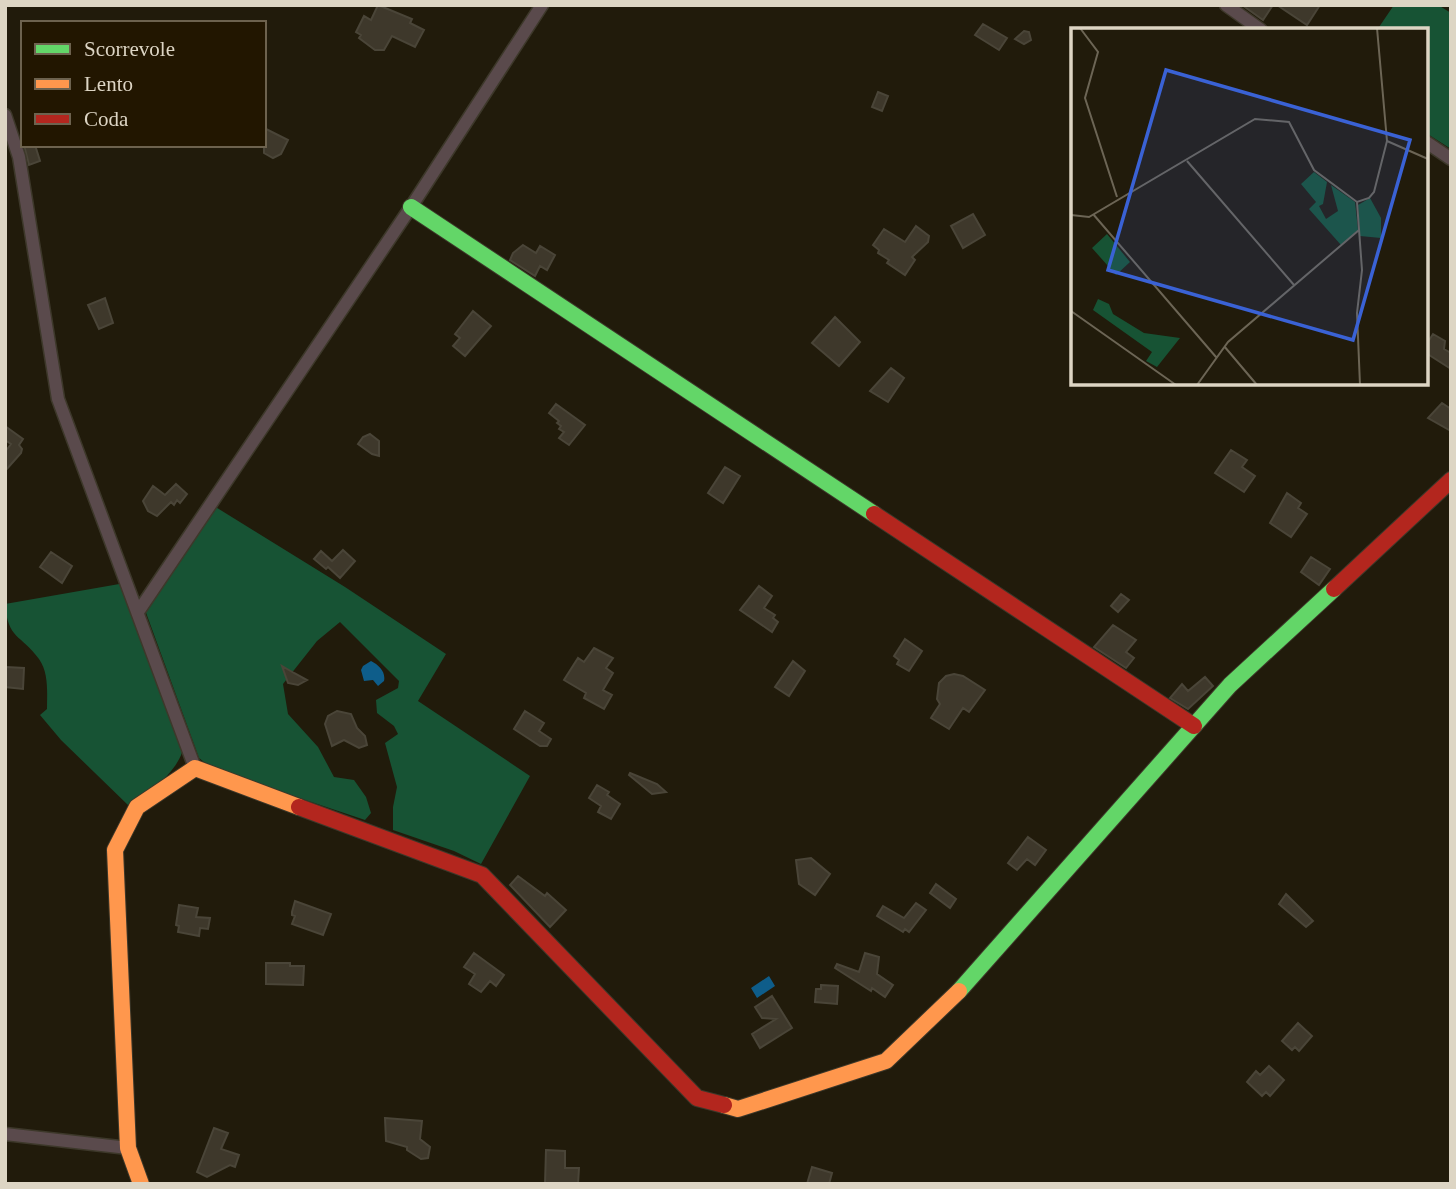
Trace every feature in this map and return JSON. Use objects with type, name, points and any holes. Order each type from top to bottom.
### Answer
[{"type":"street","points":[[138,612],[411,207],[542,5]]},
{"type":"street","points":[[1226,5],[1258,28]]},
{"type":"street","points":[[5,115],[19,157],[58,399],[195,768],[482,875],[697,1098],[738,1109],[886,1061],[959,990],[1230,684],[1451,480]]},
{"type":"street","points":[[1428,143],[1451,159]]},
{"type":"street","points":[[411,207],[1194,726]]},
{"type":"street","points":[[141,1184],[128,1148],[115,850],[136,807],[195,768]]},
{"type":"street","points":[[5,1134],[128,1148]]},
{"type":"green space","points":[[1394,5],[1438,5],[1451,13],[1451,149],[1428,134],[1428,28],[1378,28]]},
{"type":"green space","points":[[214,506],[345,587],[446,654],[418,701],[530,776],[481,864],[454,851],[393,830],[393,807],[397,787],[385,743],[398,734],[394,726],[377,713],[376,700],[398,688],[399,681],[340,622],[317,641],[283,684],[288,714],[318,747],[334,777],[354,780],[366,797],[371,813],[365,820],[240,778],[199,758],[145,610]]},
{"type":"green space","points":[[125,583],[183,747],[177,764],[170,772],[153,789],[129,806],[61,740],[40,715],[47,709],[44,670],[39,659],[12,631],[5,604]]},
{"type":"water","points":[[371,661],[384,675],[384,681],[378,686],[373,680],[364,681],[361,670]]},
{"type":"water","points":[[769,976],[775,986],[757,998],[751,988]]},
{"type":"building","points":[[378,5],[412,19],[410,23],[424,30],[415,47],[392,36],[384,50],[375,50],[359,38],[361,35],[356,32],[364,16],[371,20]]},
{"type":"building","points":[[1242,5],[1273,5],[1263,20]]},
{"type":"building","points":[[1277,5],[1320,5],[1307,25]]},
{"type":"building","points":[[983,24],[1007,38],[999,50],[975,35]]},
{"type":"building","points":[[1024,31],[1029,32],[1031,40],[1024,44],[1015,39]]},
{"type":"building","points":[[878,92],[888,96],[882,111],[872,107]]},
{"type":"building","points":[[266,129],[288,140],[281,154],[273,158],[264,153]]},
{"type":"building","points":[[24,147],[36,147],[40,161],[29,165]]},
{"type":"building","points":[[973,214],[985,235],[963,248],[951,226]]},
{"type":"building","points":[[916,226],[929,236],[928,242],[912,257],[915,260],[905,275],[887,263],[889,260],[878,253],[879,250],[873,245],[884,229],[905,242]]},
{"type":"building","points":[[523,245],[536,253],[540,246],[555,255],[547,270],[540,266],[535,276],[510,260],[513,253]]},
{"type":"building","points":[[105,298],[113,323],[99,329],[88,305]]},
{"type":"building","points":[[473,311],[491,326],[465,356],[453,346],[460,338],[455,334]]},
{"type":"building","points":[[835,317],[860,342],[839,366],[812,343]]},
{"type":"building","points":[[1433,334],[1445,341],[1444,349],[1451,353],[1451,369],[1428,354],[1428,342]]},
{"type":"building","points":[[891,368],[904,378],[888,402],[870,391]]},
{"type":"building","points":[[1442,403],[1451,409],[1451,431],[1428,418]]},
{"type":"building","points":[[556,404],[585,425],[569,445],[559,438],[564,432],[559,429],[559,421],[549,413]]},
{"type":"building","points":[[5,426],[23,439],[19,445],[21,453],[5,471],[5,452],[11,444],[5,440]]},
{"type":"building","points":[[370,434],[379,441],[379,456],[358,444],[363,437]]},
{"type":"building","points":[[1231,450],[1247,460],[1242,467],[1255,476],[1244,492],[1215,473]]},
{"type":"building","points":[[725,467],[740,476],[723,503],[708,493]]},
{"type":"building","points":[[176,484],[187,494],[180,503],[177,500],[174,505],[171,502],[157,516],[148,511],[143,501],[153,486],[165,495]]},
{"type":"building","points":[[1287,493],[1301,503],[1298,508],[1307,514],[1291,537],[1270,523]]},
{"type":"building","points":[[343,550],[355,561],[340,578],[314,559],[321,551],[332,561]]},
{"type":"building","points":[[51,552],[72,566],[62,583],[40,567]]},
{"type":"building","points":[[1311,557],[1330,569],[1319,585],[1301,572]]},
{"type":"building","points":[[759,586],[772,596],[764,608],[775,615],[773,618],[778,622],[772,632],[740,610]]},
{"type":"building","points":[[1121,594],[1129,600],[1118,612],[1111,606]]},
{"type":"building","points":[[1113,625],[1136,640],[1126,652],[1134,658],[1126,668],[1094,647]]},
{"type":"building","points":[[905,639],[922,651],[909,671],[897,664],[899,660],[894,656]]},
{"type":"building","points":[[594,648],[613,658],[606,668],[613,673],[603,690],[612,695],[604,709],[584,698],[586,693],[564,680],[578,658],[584,662]]},
{"type":"building","points":[[793,661],[805,671],[789,696],[775,687]]},
{"type":"building","points":[[282,666],[307,680],[298,685],[288,683]]},
{"type":"building","points":[[6,667],[24,668],[23,689],[5,687]]},
{"type":"building","points":[[946,676],[963,676],[985,690],[969,712],[963,708],[949,729],[931,718],[940,704],[937,699],[939,683]]},
{"type":"building","points":[[1205,677],[1213,686],[1188,709],[1170,698],[1182,684],[1188,691]]},
{"type":"building","points":[[337,711],[351,714],[357,728],[365,736],[367,745],[359,748],[344,740],[332,746],[325,724],[328,716]]},
{"type":"building","points":[[525,711],[544,723],[539,731],[551,739],[547,746],[540,746],[514,729]]},
{"type":"building","points":[[630,773],[657,784],[666,792],[652,794],[629,775]]},
{"type":"building","points":[[597,785],[609,792],[607,795],[620,804],[611,819],[598,812],[601,806],[589,798]]},
{"type":"building","points":[[1028,837],[1046,850],[1035,865],[1027,859],[1017,870],[1008,863]]},
{"type":"building","points":[[811,858],[830,874],[815,895],[799,884],[796,860]]},
{"type":"building","points":[[518,876],[545,896],[547,893],[566,910],[550,927],[510,885]]},
{"type":"building","points":[[936,884],[956,899],[950,908],[930,893]]},
{"type":"building","points":[[1286,894],[1313,921],[1306,927],[1279,904]]},
{"type":"building","points":[[295,901],[331,914],[323,935],[292,924]]},
{"type":"building","points":[[916,903],[926,910],[909,932],[905,929],[903,932],[877,916],[883,906],[904,918]]},
{"type":"building","points":[[179,905],[198,908],[196,917],[210,918],[208,929],[200,928],[199,936],[178,932],[179,926],[176,925]]},
{"type":"building","points":[[474,953],[504,975],[496,986],[490,981],[481,992],[469,984],[475,974],[464,967]]},
{"type":"building","points":[[865,953],[879,957],[877,974],[893,985],[885,997],[835,968],[837,964],[859,972]]},
{"type":"building","points":[[266,963],[304,966],[303,985],[266,984]]},
{"type":"building","points":[[821,985],[838,986],[837,1004],[815,1002],[816,989],[821,989]]},
{"type":"building","points":[[772,996],[792,1028],[760,1048],[752,1034],[776,1019],[762,1018],[755,1007]]},
{"type":"building","points":[[1298,1023],[1312,1036],[1299,1051],[1295,1047],[1292,1050],[1282,1041]]},
{"type":"building","points":[[1269,1066],[1284,1080],[1270,1096],[1266,1092],[1262,1096],[1247,1082],[1256,1071],[1260,1075]]},
{"type":"building","points":[[385,1118],[422,1121],[420,1139],[430,1147],[428,1158],[421,1159],[407,1150],[407,1147],[386,1141]]},
{"type":"building","points":[[214,1128],[228,1133],[221,1149],[239,1155],[235,1167],[230,1165],[207,1177],[197,1172]]},
{"type":"building","points":[[546,1150],[565,1151],[565,1168],[579,1168],[578,1184],[545,1184]]},
{"type":"building","points":[[812,1167],[832,1173],[829,1184],[807,1184]]},
{"type":"traffic: fast","points":[[411,207],[874,514]]},
{"type":"traffic: fast","points":[[959,991],[1230,685],[1334,589]]},
{"type":"traffic: slow","points":[[141,1184],[128,1148],[115,850],[137,807],[195,768],[299,807]]},
{"type":"traffic: slow","points":[[724,1105],[738,1109],[886,1061],[959,991]]},
{"type":"traffic: jam","points":[[1334,589],[1451,480]]},
{"type":"traffic: jam","points":[[874,514],[1194,726]]},
{"type":"traffic: jam","points":[[299,807],[482,875],[697,1098],[724,1105]]}]
